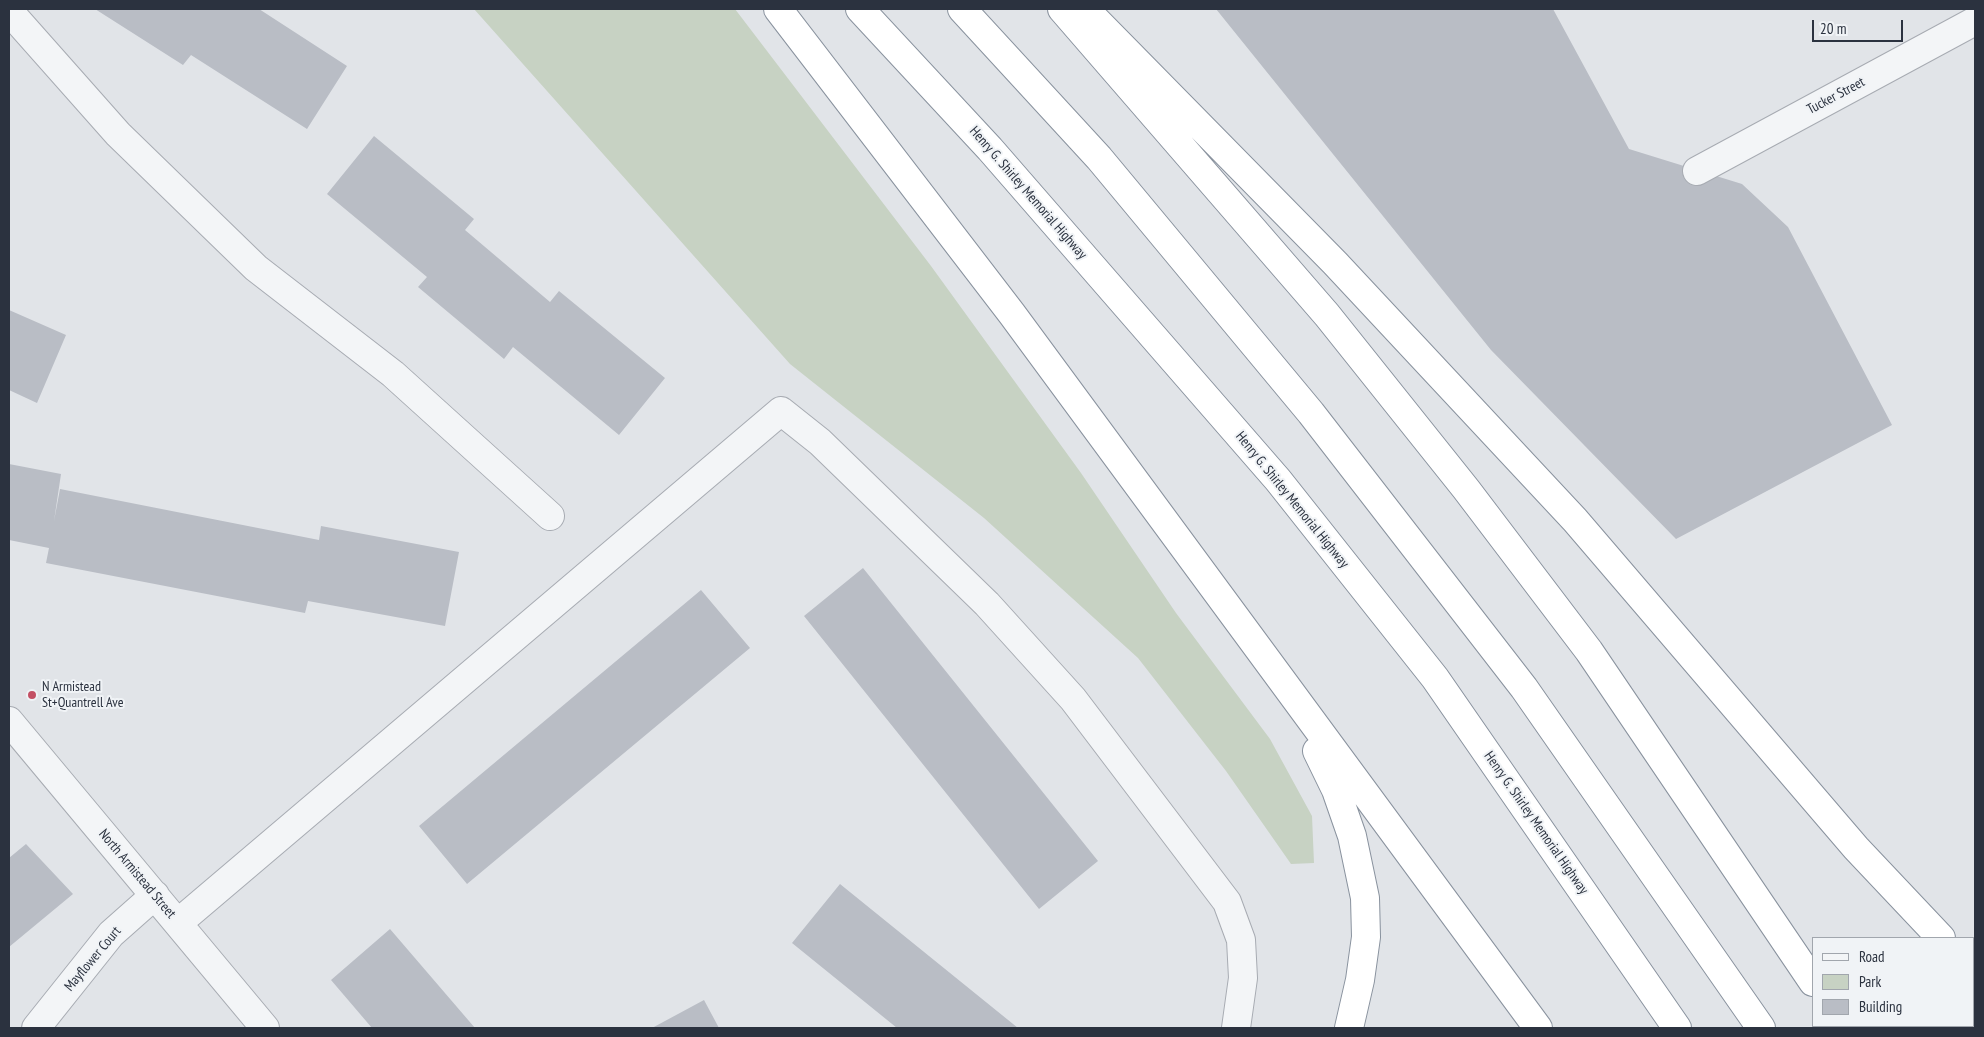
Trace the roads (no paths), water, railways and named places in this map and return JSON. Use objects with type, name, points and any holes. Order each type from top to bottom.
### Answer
[{"type":"highway","points":[[778,9],[1012,314],[1538,1028]]},
{"type":"highway","name":"Henry G. Shirley Memorial Highway","points":[[860,9],[990,149],[1278,480],[1435,678],[1677,1028]]},
{"type":"highway","points":[[962,9],[1099,158],[1311,413],[1524,688],[1761,1028]]},
{"type":"highway","points":[[1062,9],[1326,315],[1466,488],[1589,651],[1812,981]]},
{"type":"highway","points":[[1086,9],[1334,263],[1575,520],[1856,848],[1939,937]]},
{"type":"highway","points":[[1262,655],[1315,746],[1336,790],[1352,836],[1365,898],[1366,937],[1360,980],[1349,1028]]},
{"type":"street","points":[[9,11],[118,134],[256,268],[393,374],[550,516]]},
{"type":"street","name":"Tucker Street","points":[[1697,171],[1975,21]]},
{"type":"street","points":[[178,923],[781,411],[820,442],[988,604],[1073,699],[1227,902],[1241,940],[1243,978],[1236,1028]]},
{"type":"street","name":"North Armistead Street","points":[[9,721],[265,1028]]},
{"type":"street","name":"Mayflower Court","points":[[36,1028],[111,934],[154,895]]},
{"type":"place","name":"N Armistead St+Quantrell Ave","points":[[32,695]]}]
